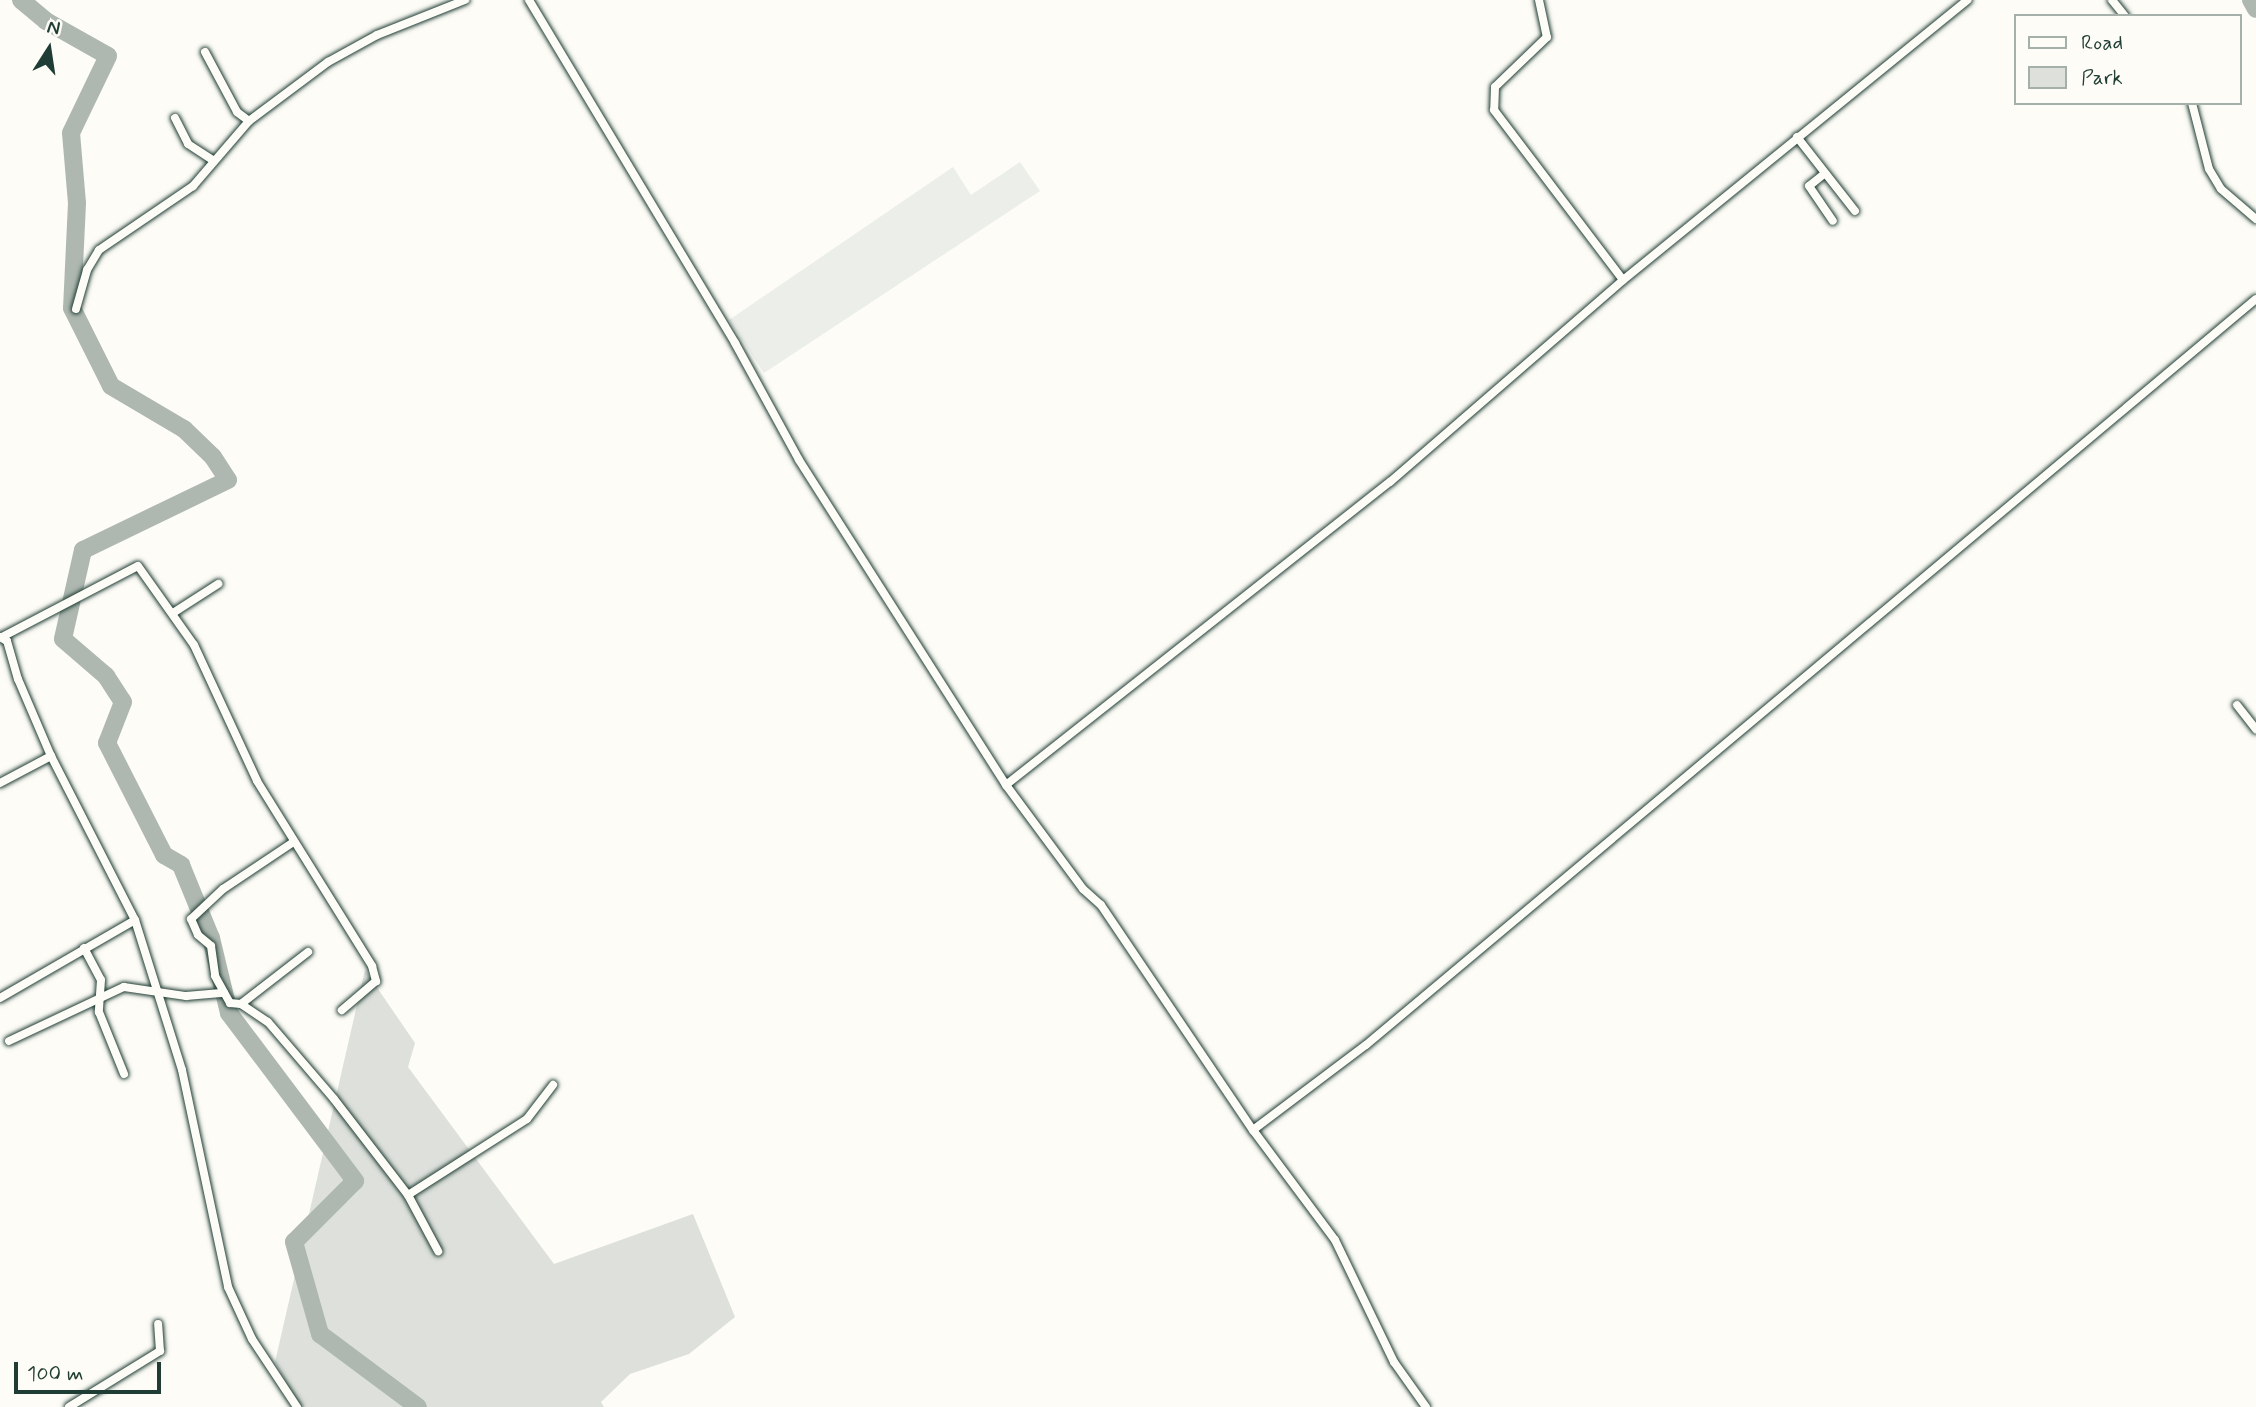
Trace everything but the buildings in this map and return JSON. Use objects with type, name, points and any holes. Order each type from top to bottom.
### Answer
[{"type":"street","points":[[76,309],[87,270],[99,250],[193,186],[249,121],[304,77],[367,40],[465,0]]},
{"type":"street","points":[[529,0],[735,343],[799,460],[1006,785],[1083,889],[1101,905],[1253,1130],[1335,1240],[1394,1362],[1426,1407]]},
{"type":"street","points":[[1539,0],[1546,37],[1495,87],[1494,110],[1623,280]]},
{"type":"street","points":[[1006,785],[1399,475],[1623,280],[1967,0]]},
{"type":"street","points":[[2112,0],[2123,14]]},
{"type":"street","points":[[205,52],[237,112],[249,121]]},
{"type":"street","points":[[2193,105],[2209,169],[2221,189],[2256,219]]},
{"type":"street","points":[[175,118],[188,144],[213,160]]},
{"type":"street","points":[[1797,137],[1855,211]]},
{"type":"street","points":[[1824,174],[1809,186],[1833,221]]},
{"type":"street","points":[[1253,1130],[1366,1045],[2256,299]]},
{"type":"street","points":[[297,1407],[252,1339],[228,1287],[182,1070],[135,920],[51,756],[1,637],[138,566],[194,645],[257,781],[292,843],[305,856],[332,908],[372,966],[376,981],[342,1010]]},
{"type":"street","points":[[173,613],[218,584]]},
{"type":"street","points":[[2237,705],[2256,729]]},
{"type":"street","points":[[0,783],[51,756]]},
{"type":"street","points":[[292,843],[200,908],[191,919],[198,934],[211,946],[223,993],[230,1003],[241,1004],[268,1022],[408,1195],[438,1251]]},
{"type":"street","points":[[0,998],[135,920]]},
{"type":"street","points":[[85,948],[101,980],[97,997],[99,1012],[124,1073]]},
{"type":"street","points":[[241,1004],[308,951]]},
{"type":"street","points":[[9,1041],[97,997],[124,987],[186,996],[223,993]]},
{"type":"street","points":[[408,1195],[527,1119],[553,1085]]},
{"type":"street","points":[[69,1407],[160,1351],[158,1324]]},
{"type":"shaded area","points":[[1020,162],[1040,191],[764,373],[729,320],[953,167],[971,195]]},
{"type":"green space","points":[[365,970],[415,1043],[408,1067],[554,1264],[693,1214],[735,1317],[689,1354],[630,1374],[601,1402],[604,1407],[300,1407],[275,1362]]},
{"type":"waterway","points":[[21,0],[46,21],[108,56],[71,133],[77,203],[72,308],[111,386],[184,429],[213,457],[228,480],[83,550],[63,639],[106,676],[123,702],[107,743],[164,855],[181,865],[211,938],[229,1013],[355,1181],[294,1242],[320,1334],[418,1407]]},
{"type":"waterway","points":[[2251,0],[2256,9]]}]
